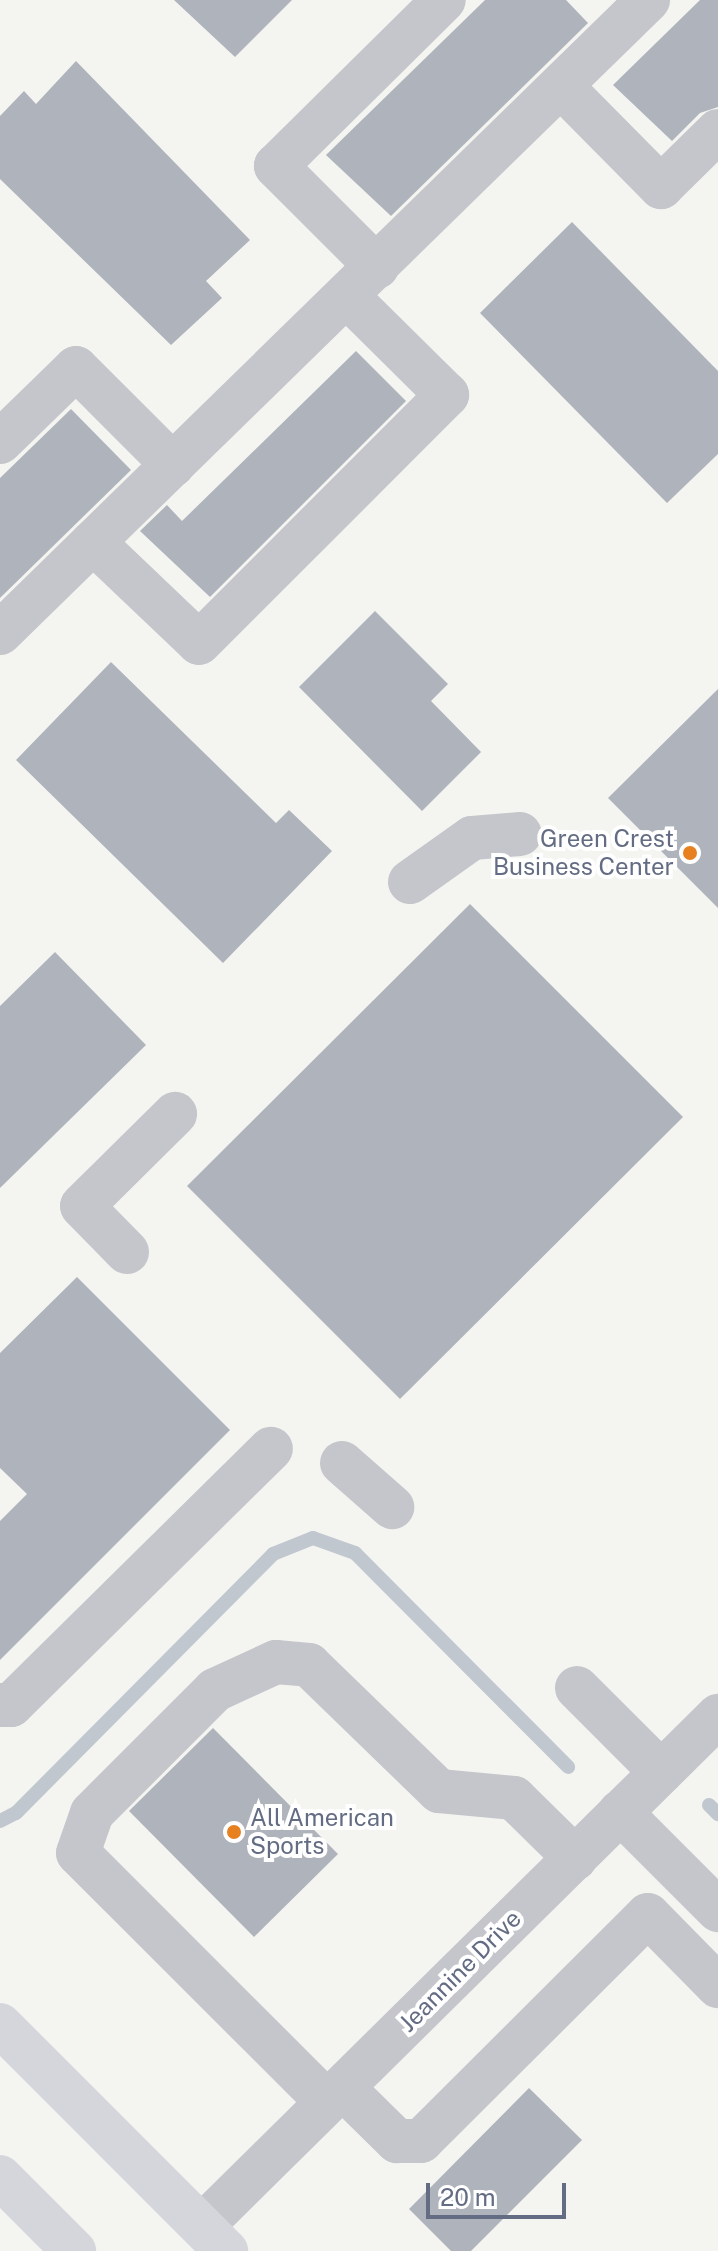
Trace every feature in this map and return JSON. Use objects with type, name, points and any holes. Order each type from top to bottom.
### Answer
[{"type":"highway","points":[[0,2025],[214,2239]]},
{"type":"highway","points":[[0,2177],[74,2251]]},
{"type":"street","points":[[93,542],[199,643],[447,395],[276,166],[444,0]]},
{"type":"street","points":[[0,633],[562,87],[630,6]]},
{"type":"street","points":[[562,87],[661,187],[718,131]]},
{"type":"street","points":[[0,442],[76,368],[173,465]]},
{"type":"street","points":[[410,882],[472,838],[520,834]]},
{"type":"street","points":[[127,1252],[82,1206],[175,1114]]},
{"type":"street","points":[[0,1705],[11,1705],[271,1449]]},
{"type":"street","points":[[342,1463],[392,1507]]},
{"type":"street","points":[[575,1858],[514,1798],[439,1791],[309,1665],[276,1662],[215,1690],[92,1813],[78,1853],[335,2095],[397,2141],[421,2141],[648,1915],[718,1986]]},
{"type":"street","points":[[577,1688],[661,1772]]},
{"type":"street","name":"Jeannine Drive","points":[[214,2239],[335,2095],[717,1720]]},
{"type":"street","points":[[620,1812],[718,1910]]},
{"type":"building","points":[[174,0],[292,0],[235,57]]},
{"type":"building","points":[[485,0],[566,0],[588,23],[391,216],[326,155]]},
{"type":"building","points":[[700,0],[718,0],[718,107],[700,113],[672,141],[613,85]]},
{"type":"building","points":[[76,61],[250,240],[206,281],[222,298],[171,345],[0,179],[0,116],[24,91],[36,104]]},
{"type":"building","points":[[572,222],[718,371],[718,454],[667,503],[480,313]]},
{"type":"building","points":[[356,351],[406,401],[210,597],[140,531],[167,505],[182,521]]},
{"type":"building","points":[[71,409],[131,470],[0,598],[0,478]]},
{"type":"building","points":[[375,611],[448,684],[431,701],[481,752],[422,811],[299,687]]},
{"type":"building","points":[[111,662],[276,823],[289,810],[332,851],[223,963],[16,760]]},
{"type":"building","name":"Green Crest Business Center","points":[[718,689],[718,908],[608,798]]},
{"type":"building","points":[[470,904],[683,1117],[400,1399],[187,1186]]},
{"type":"building","points":[[55,952],[146,1045],[0,1188],[0,1006]]},
{"type":"building","points":[[77,1277],[230,1430],[0,1660],[0,1521],[27,1494],[0,1468],[0,1353]]},
{"type":"building","name":"All American Sports","points":[[213,1728],[338,1854],[254,1937],[129,1811]]},
{"type":"building","points":[[529,2088],[582,2140],[471,2251],[451,2251],[409,2209]]},
{"type":"waterway","points":[[0,1821],[16,1813],[273,1554],[313,1538],[355,1553],[568,1767]]},
{"type":"waterway","points":[[709,1805],[718,1814]]},
{"type":"place","name":"Green Crest Business Center","points":[[690,853]]},
{"type":"place","name":"All American Sports","points":[[234,1832]]}]
